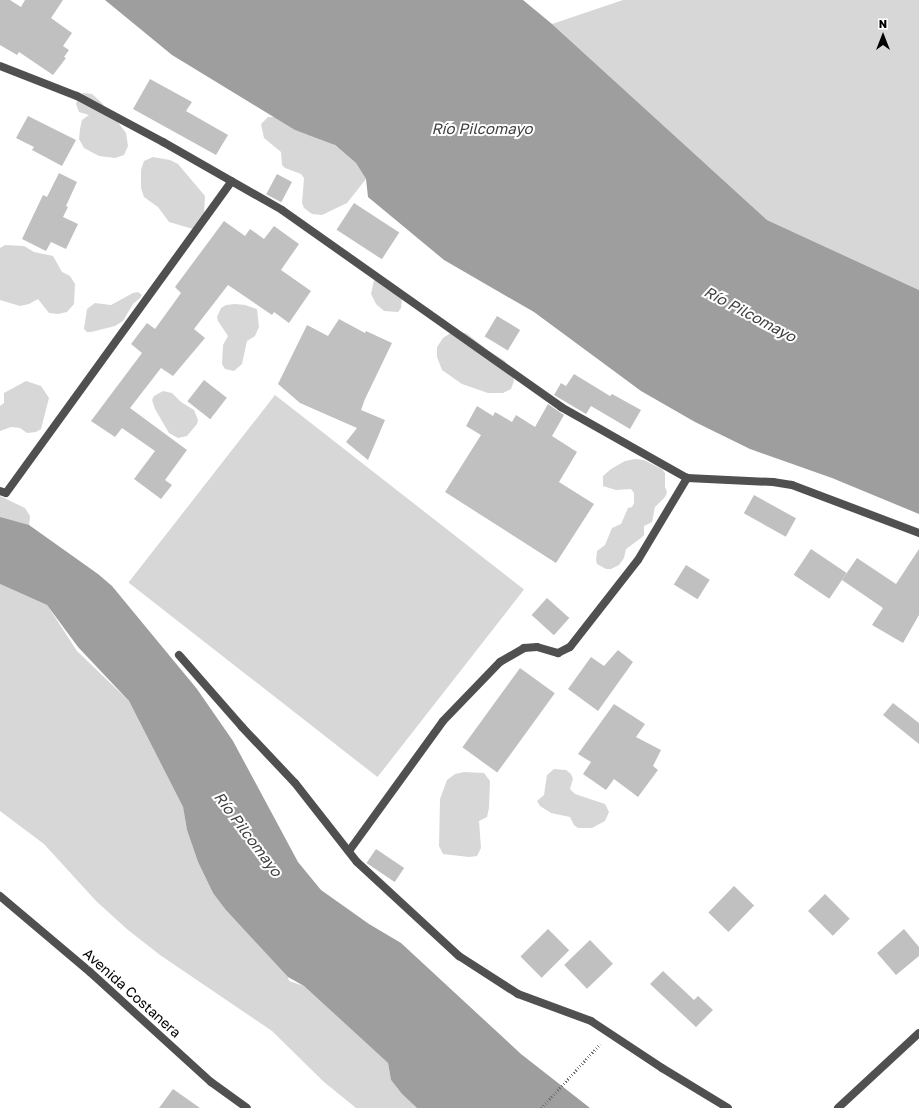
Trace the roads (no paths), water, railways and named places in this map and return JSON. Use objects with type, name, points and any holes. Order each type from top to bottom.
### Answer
[{"type":"street","points":[[0,66],[77,96],[282,210],[561,408],[687,478],[773,482],[792,485],[919,533]]},
{"type":"street","points":[[0,491],[6,493],[232,181]]},
{"type":"street","points":[[349,851],[443,721],[500,662],[524,648],[537,647],[558,653],[570,647],[638,560],[687,478]]},
{"type":"street","points":[[179,655],[242,727],[295,783],[357,862],[459,956],[518,994],[591,1021],[728,1108]]},
{"type":"street","name":"Avenida Costanera","points":[[0,896],[90,972],[211,1082],[247,1108]]},
{"type":"street","points":[[838,1108],[919,1033]]},
{"type":"water","name":"Río Pilcomayo","points":[[105,0],[523,0],[552,24],[767,220],[919,290],[919,514],[832,478],[750,449],[695,422],[641,391],[534,312],[444,260],[368,197],[366,179],[356,163],[335,145],[295,130],[172,55]]},
{"type":"water","points":[[0,517],[29,525],[98,574],[112,586],[197,689],[233,741],[298,862],[321,890],[369,924],[401,943],[521,1054],[590,1108],[417,1108],[402,1094],[391,1080],[388,1063],[304,986],[288,977],[226,910],[213,893],[198,862],[187,830],[183,807],[129,701],[78,647],[47,605],[0,584]]}]
